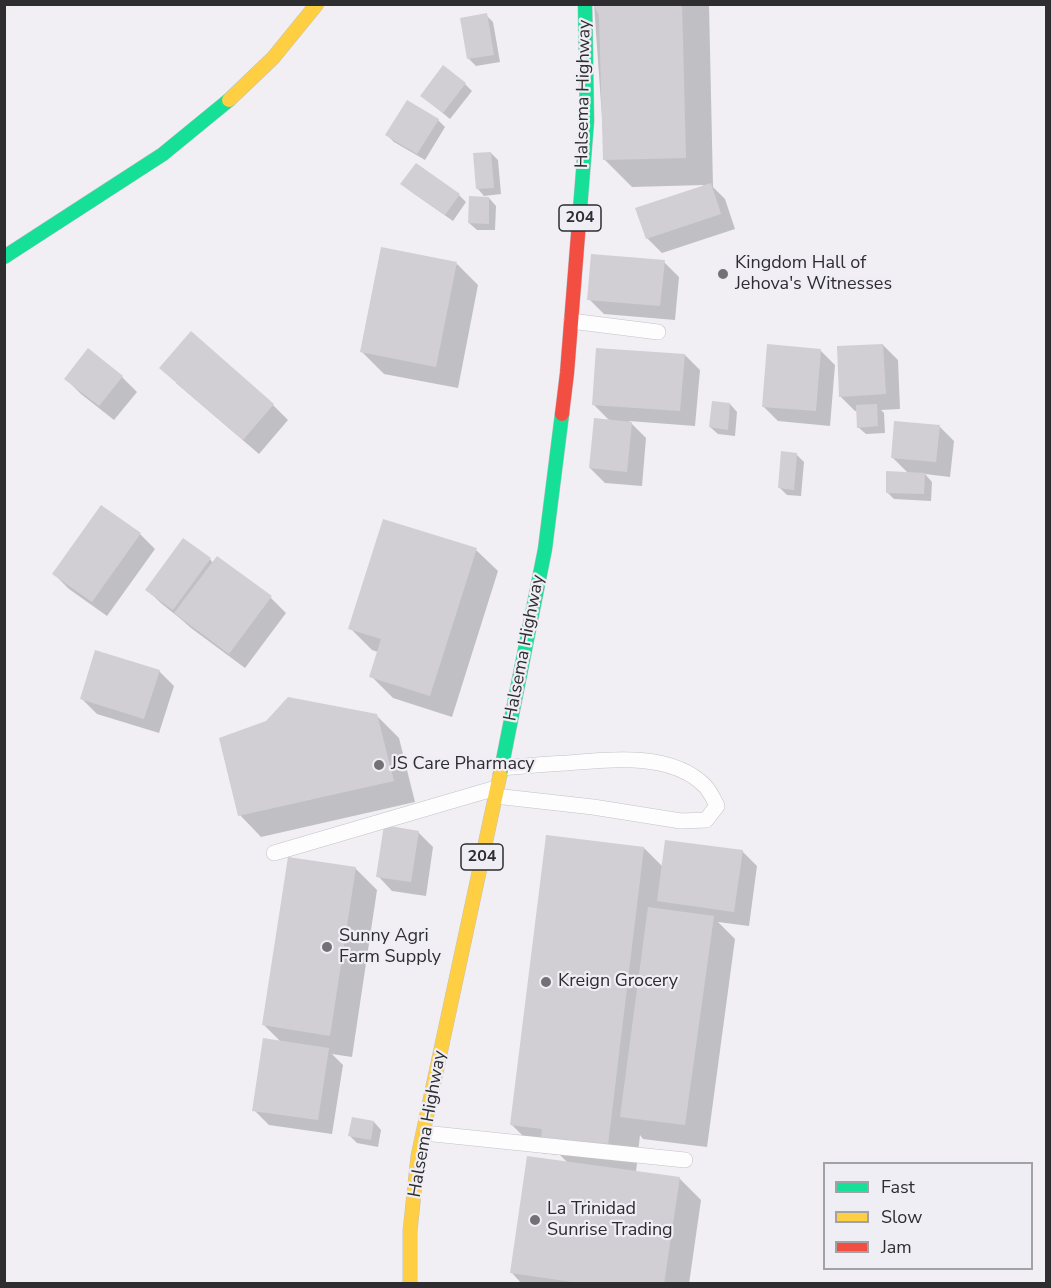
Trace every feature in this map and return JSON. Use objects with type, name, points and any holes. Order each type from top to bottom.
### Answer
[{"type":"main road","points":[[4,257],[163,154],[222,107],[273,58],[317,4]]},
{"type":"main road","name":"Halsema Highway","points":[[410,1284],[410,1231],[418,1156],[502,768],[545,549],[567,373],[587,121],[585,4]]},
{"type":"lane","points":[[571,321],[658,332]]},
{"type":"lane","points":[[274,853],[496,792],[681,821],[706,820],[717,806],[707,787],[691,776],[671,766],[648,761],[611,759],[502,768]]},
{"type":"lane","points":[[424,1133],[685,1160]]},
{"type":"building","points":[[593,4],[682,4],[686,158],[603,160],[599,15]]},
{"type":"building","points":[[487,13],[494,55],[467,59],[460,18]]},
{"type":"building","points":[[443,65],[466,83],[443,113],[420,96]]},
{"type":"building","points":[[407,100],[439,119],[417,154],[385,135]]},
{"type":"building","points":[[491,152],[494,188],[476,189],[473,153]]},
{"type":"building","points":[[416,163],[460,194],[445,215],[400,184]]},
{"type":"building","points":[[711,183],[721,214],[646,239],[635,208]]},
{"type":"building","points":[[469,196],[489,197],[489,224],[468,223]]},
{"type":"building","points":[[381,247],[457,262],[436,367],[360,352]]},
{"type":"building","points":[[591,254],[665,260],[660,306],[587,300]]},
{"type":"building","points":[[191,331],[274,404],[243,440],[159,368]]},
{"type":"building","points":[[767,344],[821,349],[816,411],[762,407]]},
{"type":"building","points":[[883,344],[886,394],[839,397],[837,346]]},
{"type":"building","points":[[88,348],[123,376],[99,406],[64,379]]},
{"type":"building","points":[[596,348],[685,354],[680,411],[592,405]]},
{"type":"building","points":[[712,401],[730,403],[728,430],[709,427]]},
{"type":"building","points":[[877,404],[878,426],[857,428],[856,405]]},
{"type":"building","points":[[594,418],[632,422],[627,472],[589,468]]},
{"type":"building","points":[[894,421],[940,425],[936,462],[891,458]]},
{"type":"building","points":[[781,451],[797,453],[794,490],[778,488]]},
{"type":"building","points":[[886,471],[925,473],[924,494],[886,493]]},
{"type":"building","points":[[101,505],[141,533],[92,602],[52,574]]},
{"type":"building","points":[[383,519],[477,548],[430,696],[369,677],[381,639],[348,629]]},
{"type":"building","points":[[183,538],[211,558],[173,610],[145,590]]},
{"type":"building","points":[[217,556],[272,596],[229,654],[174,613]]},
{"type":"building","points":[[95,650],[160,670],[144,719],[80,699]]},
{"type":"building","points":[[288,697],[377,714],[394,781],[238,816],[219,738],[266,721]]},
{"type":"building","points":[[384,825],[419,831],[411,882],[376,877]]},
{"type":"building","points":[[546,835],[644,847],[608,1145],[541,1138],[542,1129],[510,1125]]},
{"type":"building","points":[[665,840],[743,850],[734,912],[657,901]]},
{"type":"building","points":[[288,857],[356,867],[330,1036],[262,1025]]},
{"type":"building","points":[[648,907],[714,916],[685,1125],[620,1117]]},
{"type":"building","points":[[263,1038],[329,1048],[318,1120],[252,1111]]},
{"type":"building","points":[[352,1117],[374,1121],[371,1140],[348,1136]]},
{"type":"building","points":[[527,1156],[680,1177],[664,1284],[586,1284],[510,1273]]},
{"type":"traffic: fast","points":[[579,222],[587,121],[585,4]]},
{"type":"traffic: fast","points":[[4,257],[163,154],[229,100]]},
{"type":"traffic: fast","points":[[500,775],[545,549],[562,414]]},
{"type":"traffic: slow","points":[[229,100],[273,58],[317,4]]},
{"type":"traffic: slow","points":[[410,1284],[410,1231],[418,1156],[500,775]]},
{"type":"traffic: jam","points":[[562,414],[579,222]]},
{"type":"place","name":"Kingdom Hall of Jehova's Witnesses","points":[[723,274]]},
{"type":"place","name":"JS Care Pharmacy","points":[[379,765]]},
{"type":"place","name":"Sunny Agri Farm Supply","points":[[327,947]]},
{"type":"place","name":"Kreign Grocery","points":[[546,982]]},
{"type":"place","name":"La Trinidad Sunrise Trading","points":[[535,1220]]}]
